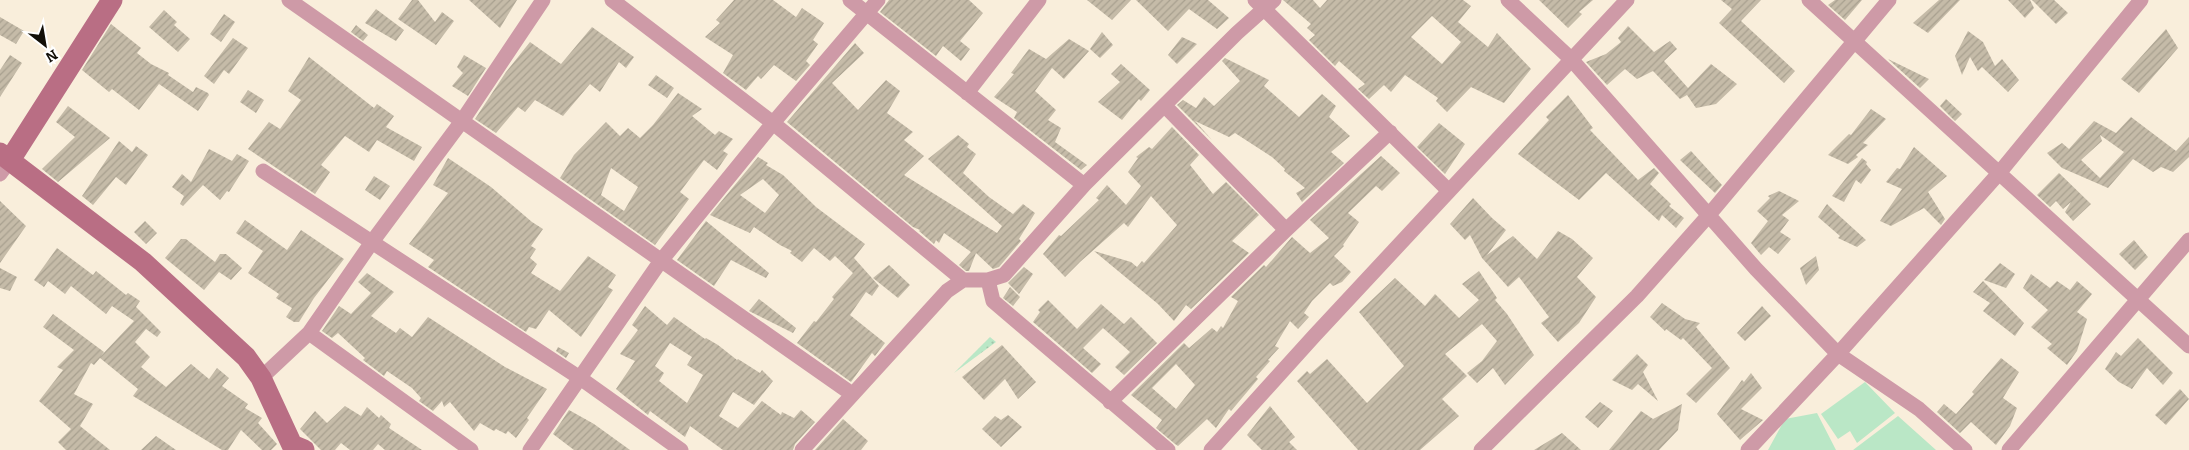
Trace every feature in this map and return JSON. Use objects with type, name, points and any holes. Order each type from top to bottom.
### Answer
[{"type":"street","points":[[112,0],[3,163],[143,262],[246,357],[261,378],[294,448]]},
{"type":"street","points":[[289,0],[660,262],[852,394]]},
{"type":"street","points":[[261,378],[309,333],[372,242],[462,121],[543,0]]},
{"type":"street","points":[[612,0],[773,123],[963,280]]},
{"type":"street","points":[[850,0],[1084,185]]},
{"type":"street","points":[[530,450],[660,262],[773,123],[878,0]]},
{"type":"street","points":[[967,93],[1039,0]]},
{"type":"street","points":[[1508,0],[1571,59],[1708,216],[1838,354],[1919,408],[1965,450]]},
{"type":"street","points":[[1211,450],[1627,0]]},
{"type":"street","points":[[1809,0],[2189,346]]},
{"type":"street","points":[[1481,450],[1630,303],[1708,216],[1889,0]]},
{"type":"street","points":[[1748,450],[1838,354],[2000,172],[2141,0]]},
{"type":"street","points":[[802,450],[947,291],[963,280],[988,280],[1004,275],[1084,185],[1165,106],[1265,3],[1449,191]]},
{"type":"street","points":[[1165,106],[1286,230]]},
{"type":"street","points":[[1110,402],[1286,230],[1390,132]]},
{"type":"street","points":[[263,171],[580,378],[681,450]]},
{"type":"street","points":[[2008,450],[2189,240]]},
{"type":"street","points":[[988,280],[993,301],[1168,450]]},
{"type":"street","points":[[309,333],[472,450]]},
{"type":"green space","points":[[990,337],[996,342],[954,373]]},
{"type":"green space","points":[[1865,382],[1895,413],[1857,443],[1850,431],[1838,439],[1821,414]]},
{"type":"green space","points":[[1817,413],[1836,450],[1768,450],[1785,419]]},
{"type":"green space","points":[[1898,416],[1936,450],[1853,450]]},
{"type":"building","points":[[412,0],[418,0],[435,22],[442,12],[454,21],[436,45],[398,19]]},
{"type":"building","points":[[469,0],[517,0],[500,28]]},
{"type":"building","points":[[734,0],[773,0],[796,17],[802,8],[824,23],[813,40],[818,44],[806,61],[810,65],[796,81],[774,65],[761,79],[758,76],[746,90],[723,73],[733,55],[705,37],[720,23],[716,20]]},
{"type":"building","points":[[889,0],[969,0],[983,13],[960,41],[970,49],[961,61],[943,46],[936,56],[880,12]]},
{"type":"building","points":[[1087,0],[1131,0],[1112,20]]},
{"type":"building","points":[[1136,0],[1208,0],[1229,18],[1217,29],[1189,9],[1168,31]]},
{"type":"building","points":[[1283,0],[1313,0],[1320,8],[1327,0],[1463,0],[1471,6],[1458,22],[1488,47],[1497,33],[1531,69],[1504,103],[1471,87],[1447,112],[1436,101],[1438,98],[1405,75],[1391,92],[1384,85],[1369,99],[1358,89],[1365,84],[1339,61],[1335,66],[1309,40],[1315,35],[1307,28],[1311,24]],"holes":[[[1432,16],[1461,42],[1442,64],[1411,37]]]},
{"type":"building","points":[[1539,0],[1593,0],[1579,12],[1582,14],[1568,28]]},
{"type":"building","points":[[1721,0],[1761,0],[1741,21],[1795,71],[1784,83],[1719,23],[1732,9]]},
{"type":"building","points":[[1835,0],[1862,0],[1845,20],[1828,5]]},
{"type":"building","points":[[1939,0],[1960,0],[1928,33],[1913,23]]},
{"type":"building","points":[[2008,0],[2030,0],[2034,8],[2025,18]]},
{"type":"building","points":[[2032,0],[2054,0],[2068,13],[2056,24]]},
{"type":"building","points":[[376,9],[404,30],[396,41],[365,23]]},
{"type":"building","points":[[164,10],[177,22],[174,25],[190,39],[178,52],[149,27]]},
{"type":"building","points":[[224,14],[235,22],[221,42],[210,34]]},
{"type":"building","points":[[0,17],[24,31],[16,44],[0,35]]},
{"type":"building","points":[[111,24],[141,48],[137,53],[151,64],[169,73],[168,75],[193,92],[196,87],[208,93],[209,95],[198,111],[159,84],[139,110],[112,89],[109,92],[82,70]]},
{"type":"building","points":[[356,25],[368,35],[363,41],[351,32]]},
{"type":"building","points":[[1628,26],[1654,52],[1670,41],[1677,49],[1664,61],[1688,88],[1711,64],[1737,84],[1716,104],[1696,108],[1687,95],[1680,99],[1653,71],[1637,79],[1625,69],[1607,85],[1586,62],[1606,54],[1621,42],[1618,38]]},
{"type":"building","points":[[592,27],[634,57],[626,68],[619,62],[600,92],[590,84],[563,116],[535,100],[525,112],[518,107],[496,133],[475,119],[506,72],[530,42],[561,64]]},
{"type":"building","points":[[2166,29],[2178,48],[2139,93],[2121,79]]},
{"type":"building","points":[[1968,31],[1983,42],[1995,66],[2002,59],[2019,80],[2008,92],[1982,67],[1978,71],[1970,57],[1962,75],[1955,56]]},
{"type":"building","points":[[1102,32],[1113,45],[1100,58],[1090,49]]},
{"type":"building","points":[[1182,37],[1197,44],[1177,64],[1168,55]]},
{"type":"building","points":[[233,38],[248,48],[229,74],[224,70],[214,84],[204,76]]},
{"type":"building","points":[[1069,39],[1089,51],[1064,79],[1052,68],[1035,91],[1056,110],[1048,120],[1061,128],[1055,142],[1087,165],[1081,170],[1014,118],[1017,112],[994,97],[1014,74],[1011,73],[1029,49],[1046,59]]},
{"type":"building","points":[[855,43],[864,53],[832,83],[858,110],[886,80],[900,91],[887,113],[913,132],[904,140],[924,156],[904,175],[997,233],[1002,226],[928,159],[958,135],[969,144],[967,147],[976,154],[963,173],[989,197],[1013,214],[1023,204],[1035,213],[1019,239],[1021,241],[999,267],[993,269],[976,253],[969,271],[966,271],[959,265],[971,252],[944,233],[939,243],[936,240],[934,244],[920,230],[913,227],[787,122]]},
{"type":"building","points":[[10,55],[22,63],[0,97],[0,70]]},
{"type":"building","points":[[464,55],[486,68],[468,96],[452,86],[463,73],[457,67]]},
{"type":"building","points":[[309,57],[374,108],[377,104],[394,116],[386,127],[422,147],[414,161],[377,140],[369,152],[345,136],[321,165],[330,172],[315,194],[248,149],[269,122],[280,129],[301,100],[288,91]]},
{"type":"building","points":[[1225,58],[1269,80],[1264,86],[1299,117],[1322,94],[1336,106],[1329,117],[1350,136],[1331,152],[1344,163],[1302,202],[1296,193],[1305,188],[1284,171],[1285,169],[1272,157],[1235,133],[1229,137],[1195,121],[1212,140],[1177,105],[1183,100],[1196,108],[1204,97],[1214,106],[1240,81],[1222,61]]},
{"type":"building","points":[[1888,59],[1929,79],[1920,88]]},
{"type":"building","points":[[1121,64],[1150,90],[1141,101],[1139,99],[1122,120],[1098,102],[1120,82],[1111,74]]},
{"type":"building","points":[[656,75],[674,88],[667,98],[648,85]]},
{"type":"building","points":[[248,90],[264,100],[256,113],[240,102]]},
{"type":"building","points":[[678,93],[702,109],[692,116],[715,135],[719,131],[733,139],[723,151],[728,154],[717,170],[704,160],[680,192],[689,199],[655,245],[560,178],[574,155],[606,122],[620,136],[628,128],[640,138],[653,125]],"holes":[[[611,168],[638,187],[624,211],[601,195]]]},
{"type":"building","points":[[1568,95],[1593,128],[1590,130],[1638,180],[1654,168],[1659,173],[1650,184],[1671,204],[1669,206],[1684,218],[1676,228],[1662,215],[1659,221],[1606,173],[1579,200],[1518,154],[1549,120],[1546,117]]},
{"type":"building","points":[[1946,99],[1962,114],[1955,121],[1940,106]]},
{"type":"building","points":[[68,106],[110,138],[58,182],[42,169],[75,137],[56,122]]},
{"type":"building","points":[[1871,109],[1886,119],[1863,143],[1868,145],[1856,155],[1858,157],[1848,164],[1828,155],[1849,134],[1851,135]]},
{"type":"building","points":[[2131,117],[2176,151],[2189,137],[2189,157],[2173,172],[2161,167],[2153,172],[2133,159],[2108,188],[2062,168],[2047,153],[2062,143],[2069,149],[2094,121],[2116,133]],"holes":[[[2100,135],[2124,152],[2100,178],[2081,160],[2102,141]]]},
{"type":"building","points":[[1439,123],[1465,144],[1445,174],[1417,147]]},
{"type":"building","points":[[1172,127],[1199,155],[1190,165],[1213,194],[1226,182],[1259,215],[1232,241],[1249,253],[1191,309],[1186,305],[1174,321],[1158,304],[1094,251],[1131,262],[1137,267],[1142,261],[1144,263],[1177,225],[1151,196],[1128,227],[1124,223],[1065,277],[1043,254],[1059,235],[1061,236],[1099,200],[1096,198],[1107,185],[1126,205],[1141,186],[1128,172],[1138,158],[1136,157],[1149,147],[1152,149]]},
{"type":"building","points":[[119,141],[132,152],[136,146],[148,155],[126,185],[116,177],[93,205],[82,196]]},
{"type":"building","points":[[1914,147],[1947,176],[1928,192],[1945,219],[1941,225],[1924,208],[1891,226],[1880,221],[1902,189],[1886,182],[1897,168],[1900,169]]},
{"type":"building","points":[[209,149],[232,161],[237,154],[249,161],[229,192],[227,191],[220,200],[203,185],[183,206],[180,204],[184,196],[172,187],[182,174],[191,182]]},
{"type":"building","points":[[1691,151],[1722,185],[1715,193],[1680,160]]},
{"type":"building","points":[[1381,156],[1400,173],[1382,191],[1376,186],[1348,213],[1359,222],[1344,246],[1334,256],[1351,272],[1342,282],[1333,286],[1330,283],[1312,301],[1304,313],[1309,317],[1298,329],[1290,321],[1275,346],[1279,348],[1256,377],[1258,379],[1231,411],[1229,409],[1216,428],[1207,419],[1178,446],[1156,428],[1162,420],[1131,395],[1184,343],[1189,348],[1212,328],[1217,332],[1221,326],[1223,328],[1238,301],[1231,297],[1264,265],[1266,267],[1292,237],[1310,253],[1329,238],[1310,220]],"holes":[[[1176,364],[1195,385],[1176,409],[1152,388]]]},
{"type":"building","points":[[758,157],[768,163],[766,165],[783,175],[816,207],[865,244],[854,258],[879,286],[872,296],[866,292],[850,315],[885,343],[875,356],[872,353],[851,382],[797,343],[814,321],[816,322],[834,299],[832,297],[853,273],[835,256],[830,261],[814,248],[802,262],[790,253],[792,251],[754,227],[750,233],[710,215]],"holes":[[[763,179],[779,195],[765,213],[740,195]]]},
{"type":"building","points":[[448,158],[491,187],[543,229],[531,246],[536,249],[530,258],[537,264],[531,273],[560,291],[588,256],[616,275],[608,287],[613,290],[581,337],[549,310],[536,329],[529,327],[526,332],[428,267],[434,260],[409,244],[448,193],[433,185]]},
{"type":"building","points":[[1862,158],[1867,162],[1866,164],[1871,170],[1861,184],[1856,180],[1844,202],[1832,196]]},
{"type":"building","points":[[2059,173],[2091,204],[2073,221],[2065,212],[2071,202],[2063,209],[2056,201],[2050,207],[2037,195]]},
{"type":"building","points":[[374,176],[390,186],[380,200],[365,190]]},
{"type":"building","points":[[1779,191],[1799,201],[1782,215],[1789,220],[1780,232],[1791,239],[1778,254],[1769,247],[1761,255],[1751,243],[1768,221],[1757,211],[1770,198],[1768,196]]},
{"type":"building","points":[[1473,198],[1506,230],[1487,255],[1513,236],[1537,259],[1558,231],[1572,239],[1593,258],[1577,277],[1596,297],[1579,323],[1558,342],[1541,323],[1549,317],[1519,277],[1508,287],[1482,258],[1470,235],[1465,240],[1450,224]]},
{"type":"building","points":[[0,201],[26,226],[0,263]]},
{"type":"building","points":[[1827,204],[1866,240],[1857,247],[1838,238],[1840,236],[1818,217]]},
{"type":"building","points":[[245,220],[287,250],[301,230],[344,259],[314,298],[299,322],[294,322],[286,317],[292,308],[276,298],[279,294],[248,273],[263,251],[236,233]]},
{"type":"building","points":[[145,221],[157,233],[146,244],[134,232]]},
{"type":"building","points":[[706,221],[769,273],[766,278],[731,260],[714,286],[677,260]]},
{"type":"building","points":[[181,239],[186,239],[215,262],[220,254],[226,254],[242,268],[231,280],[219,272],[204,290],[165,258]]},
{"type":"building","points":[[2134,240],[2148,257],[2135,270],[2119,254]]},
{"type":"building","points":[[57,248],[93,275],[96,271],[126,295],[128,293],[140,301],[136,307],[161,332],[157,337],[146,329],[135,342],[150,357],[141,367],[166,387],[191,364],[209,379],[217,368],[229,378],[222,386],[248,404],[245,408],[262,418],[258,423],[277,444],[271,450],[262,450],[241,430],[228,450],[222,450],[133,396],[138,389],[100,358],[94,365],[91,363],[74,394],[93,404],[80,426],[110,450],[66,450],[58,442],[71,429],[39,401],[63,370],[57,367],[74,350],[43,327],[53,314],[104,352],[100,357],[134,321],[112,306],[106,314],[71,286],[65,294],[48,281],[44,287],[34,280]]},
{"type":"building","points":[[1816,256],[1819,270],[1806,285],[1800,268]]},
{"type":"building","points":[[2000,263],[2015,274],[2006,288],[1984,280]]},
{"type":"building","points":[[889,265],[910,285],[898,298],[873,278]]},
{"type":"building","points":[[1024,267],[1033,274],[1019,294],[1008,283]]},
{"type":"building","points":[[0,268],[17,277],[10,291],[0,288]]},
{"type":"building","points":[[1479,271],[1497,298],[1495,300],[1507,314],[1534,355],[1505,385],[1493,368],[1477,383],[1467,373],[1482,361],[1497,341],[1482,324],[1445,354],[1467,376],[1442,399],[1459,416],[1420,450],[1358,450],[1297,381],[1307,371],[1310,374],[1327,359],[1367,403],[1404,366],[1359,312],[1395,278],[1425,306],[1435,294],[1459,318],[1479,300],[1462,284]]},
{"type":"building","points":[[367,273],[394,292],[371,316],[396,333],[400,328],[412,337],[428,317],[505,367],[547,389],[516,438],[508,431],[506,434],[496,429],[494,431],[480,423],[474,431],[450,402],[444,407],[442,401],[433,411],[419,401],[421,398],[412,388],[387,371],[384,376],[363,360],[365,358],[338,333],[332,338],[322,331],[339,306],[351,314],[371,293],[358,282]]},
{"type":"building","points":[[2031,274],[2050,288],[2057,281],[2070,290],[2077,281],[2092,294],[2077,312],[2087,319],[2077,351],[2067,365],[2047,348],[2052,344],[2031,327],[2048,310],[2023,288]]},
{"type":"building","points":[[1983,281],[2024,323],[2015,336],[1983,311],[1990,303],[1973,292]]},
{"type":"building","points":[[1010,287],[1020,297],[1013,306],[1003,298]]},
{"type":"building","points":[[759,299],[796,328],[793,333],[749,311]]},
{"type":"building","points":[[1048,300],[1077,329],[1101,304],[1124,324],[1131,317],[1157,343],[1124,375],[1115,367],[1130,352],[1103,328],[1083,348],[1101,364],[1092,373],[1033,322],[1040,312],[1038,310]]},
{"type":"building","points":[[1662,303],[1685,319],[1700,323],[1696,327],[1730,368],[1696,403],[1686,394],[1712,368],[1683,338],[1681,340],[1666,329],[1665,331],[1650,317]]},
{"type":"building","points":[[645,306],[667,325],[674,317],[705,339],[718,345],[737,360],[760,373],[762,370],[773,381],[754,405],[733,392],[719,416],[738,428],[762,401],[781,415],[782,412],[794,418],[801,410],[815,422],[795,444],[793,450],[723,450],[690,426],[685,437],[650,411],[648,415],[616,389],[635,361],[620,354],[638,330],[632,325]],"holes":[[[670,343],[692,357],[687,365],[703,375],[687,403],[659,381],[664,373],[655,366]]]},
{"type":"building","points":[[1762,306],[1771,316],[1745,341],[1737,333]]},
{"type":"building","points":[[2138,338],[2173,373],[2163,385],[2147,368],[2132,389],[2119,382],[2105,369],[2116,352],[2121,356]]},
{"type":"building","points":[[1002,345],[1036,382],[1018,399],[1005,379],[984,400],[962,377]]},
{"type":"building","points":[[558,347],[569,353],[566,358],[556,351]]},
{"type":"building","points":[[1637,354],[1648,365],[1643,372],[1658,401],[1638,384],[1632,390],[1612,380]]},
{"type":"building","points":[[2001,358],[2019,372],[2003,398],[2017,408],[2010,426],[1996,445],[1971,422],[1960,433],[1937,412],[1944,404],[1956,414],[1974,394],[1972,392]]},
{"type":"building","points":[[1751,373],[1762,388],[1741,409],[1763,420],[1740,440],[1717,414],[1742,380],[1744,382]]},
{"type":"building","points":[[2180,389],[2189,399],[2166,425],[2155,415]]},
{"type":"building","points":[[1600,402],[1613,411],[1598,428],[1585,417]]},
{"type":"building","points":[[1682,404],[1678,430],[1659,450],[1609,450],[1641,411],[1653,419]]},
{"type":"building","points":[[345,406],[361,416],[367,407],[379,418],[381,415],[391,424],[389,428],[422,450],[385,450],[378,444],[373,450],[350,450],[341,443],[335,450],[321,450],[300,429],[315,411],[327,423]]},
{"type":"building","points":[[1270,406],[1295,437],[1289,442],[1297,450],[1262,450],[1247,435]]},
{"type":"building","points":[[569,410],[594,424],[630,450],[574,450],[553,434]]},
{"type":"building","points":[[1008,415],[1022,427],[1001,447],[982,429],[995,416],[1001,420]]},
{"type":"building","points":[[843,419],[868,441],[861,450],[815,450]]},
{"type":"building","points":[[1562,433],[1581,450],[1534,450]]},
{"type":"building","points":[[156,436],[176,450],[141,450]]}]
